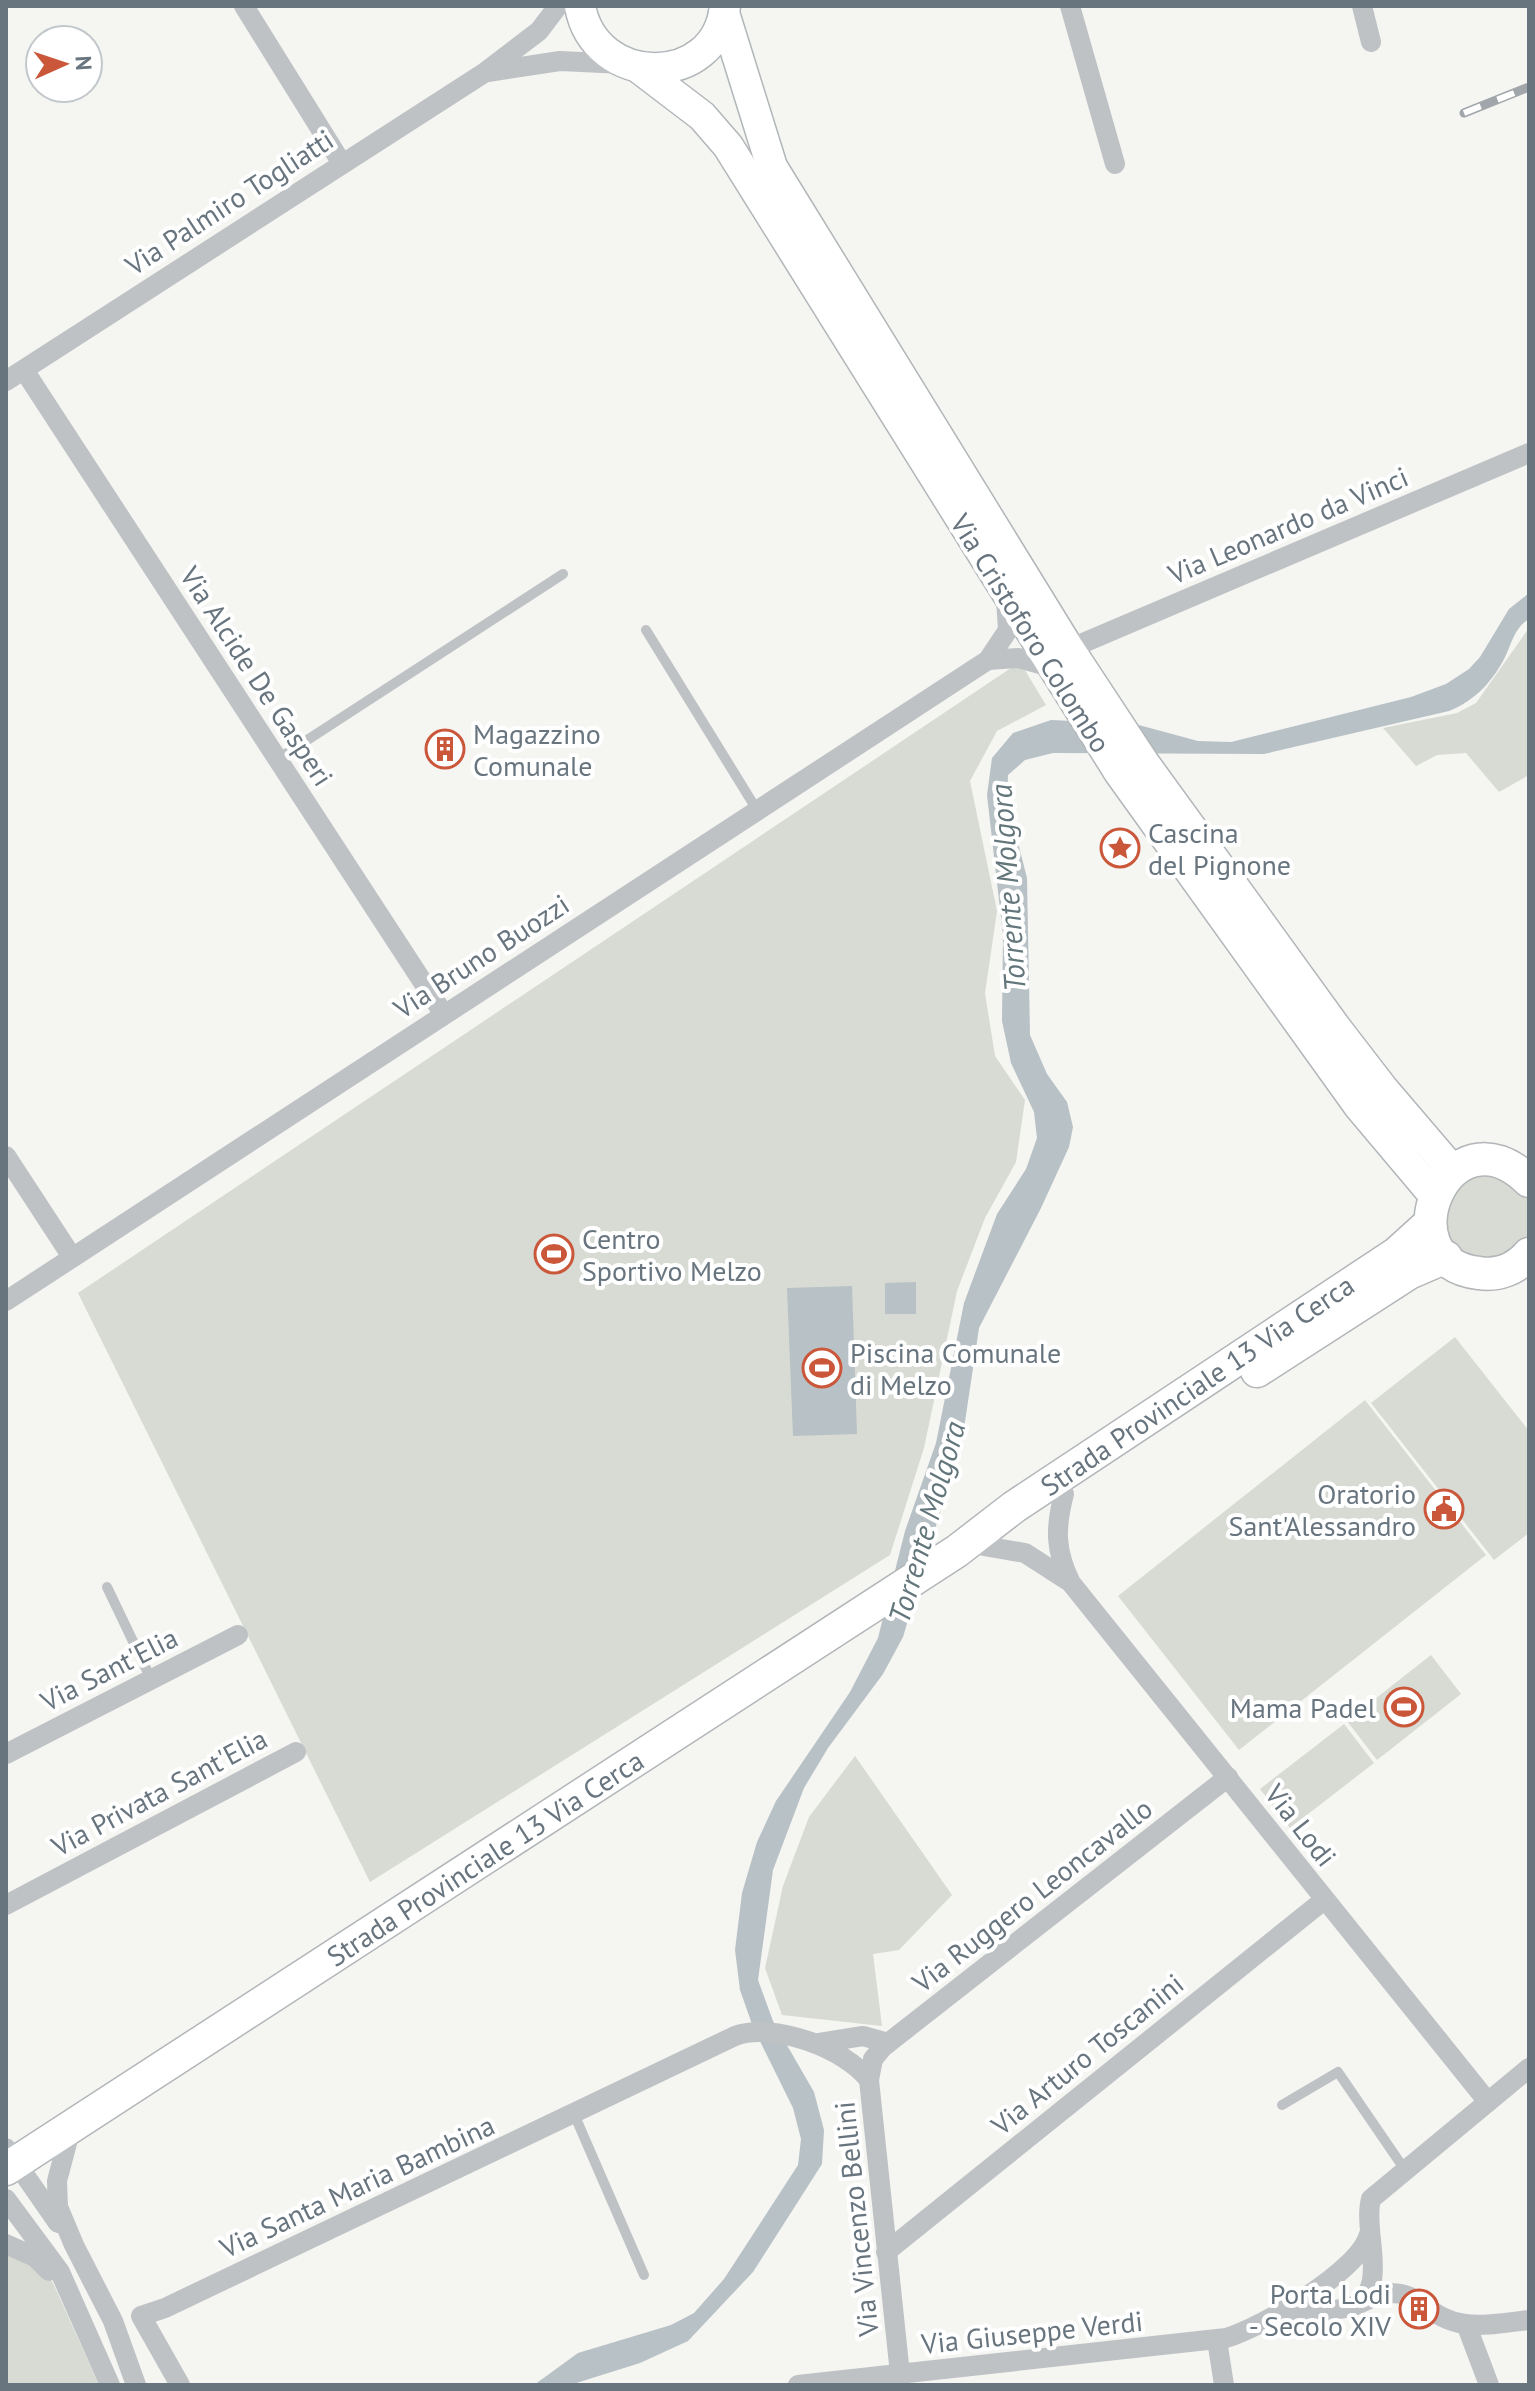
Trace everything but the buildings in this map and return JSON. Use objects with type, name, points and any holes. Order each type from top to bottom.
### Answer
[{"type":"main road","name":"Strada Provinciale 13 Via Cerca","points":[[10,2160],[71,2128],[964,1547],[1014,1507],[1397,1253],[1439,1197],[1477,1161],[1520,1166]]},
{"type":"main road","points":[[1439,1197],[1446,1257],[1458,1267],[1477,1273],[1501,1272],[1525,1262]]},
{"type":"main road","name":"Strada Provinciale 13 Via Cerca","points":[[964,1547],[1024,1521],[1409,1273],[1446,1257]]},
{"type":"street","points":[[244,6],[341,162]]},
{"type":"street","name":"Via Palmiro Togliatti","points":[[6,381],[341,162],[484,73],[539,31],[558,6]]},
{"type":"street","name":"Via Cristoforo Colombo","points":[[580,6],[592,38],[607,54],[632,66],[702,116],[728,146],[1006,595],[1069,672]]},
{"type":"street","points":[[1070,6],[1115,164]]},
{"type":"street","points":[[1362,6],[1371,42]]},
{"type":"street","points":[[632,66],[672,66],[701,51],[716,34],[726,8]]},
{"type":"street","name":"Via Cristoforo Colombo","points":[[726,8],[772,167],[1069,672],[1131,768],[1383,1089],[1439,1197]]},
{"type":"street","name":"Via Palmiro Togliatti","points":[[484,73],[560,61],[632,66]]},
{"type":"street","name":"Via Alcide De Gasperi","points":[[24,370],[443,1013]]},
{"type":"street","name":"Via Leonardo da Vinci","points":[[1069,672],[1529,453]]},
{"type":"street","name":"Via Bruno Buozzi","points":[[6,1301],[988,660],[1008,630],[1006,595]]},
{"type":"street","points":[[988,660],[1027,658],[1069,672]]},
{"type":"street","points":[[6,1156],[72,1257]]},
{"type":"street","name":"Via Lodi","points":[[1064,1494],[1056,1544],[1058,1558],[1071,1583],[1488,2102]]},
{"type":"street","name":"Via Lodi","points":[[964,1547],[1025,1553],[1071,1583]]},
{"type":"street","name":"Via Sant'Elia","points":[[6,1754],[238,1635]]},
{"type":"street","name":"Via Privata Sant'Elia","points":[[6,1905],[296,1752]]},
{"type":"street","name":"Via Ruggero Leoncavallo","points":[[873,2059],[888,2043],[1228,1777]]},
{"type":"street","name":"Via Arturo Toscanini","points":[[886,2252],[1324,1900]]},
{"type":"street","name":"Via Santa Maria Bambina","points":[[180,2385],[141,2316],[165,2308],[735,2036],[752,2033],[814,2042],[863,2036],[888,2043]]},
{"type":"street","name":"Via Santa Maria Bambina","points":[[814,2042],[850,2060],[869,2080]]},
{"type":"street","name":"Via Vincenzo Bellini","points":[[873,2059],[869,2080],[900,2374]]},
{"type":"street","points":[[1353,2306],[1365,2294],[1363,2279],[1348,2270],[1335,2274],[1328,2284],[1329,2296],[1338,2307],[1353,2306],[1367,2296],[1371,2283],[1371,2199],[1529,2068]]},
{"type":"street","points":[[71,2128],[56,2192],[74,2245],[113,2321],[136,2385]]},
{"type":"street","points":[[10,2160],[74,2245]]},
{"type":"street","points":[[6,2199],[20,2222],[47,2251],[73,2297],[110,2385]]},
{"type":"street","points":[[1269,2320],[1335,2274],[1357,2255],[1369,2234]]},
{"type":"street","points":[[6,2244],[35,2257],[73,2297]]},
{"type":"street","points":[[1269,2320],[1353,2306],[1380,2294],[1402,2292],[1466,2324],[1529,2320]]},
{"type":"street","name":"Via Giuseppe Verdi","points":[[798,2385],[900,2374],[978,2375],[1217,2340],[1269,2320]]},
{"type":"street","points":[[1466,2324],[1489,2385]]},
{"type":"street","points":[[1217,2340],[1224,2385]]},
{"type":"lane","points":[[278,759],[563,574]]},
{"type":"lane","points":[[646,630],[757,810]]},
{"type":"lane","points":[[107,1587],[151,1679]]},
{"type":"lane","points":[[1282,2105],[1338,2072],[1405,2170]]},
{"type":"lane","points":[[574,2114],[644,2275]]},
{"type":"shaded area","points":[[1529,628],[1529,775],[1499,792],[1466,753],[1437,755],[1416,766],[1383,728],[1457,713],[1476,703]]},
{"type":"shaded area","name":"Centro Sportivo Melzo","points":[[1020,662],[1046,705],[997,731],[970,781],[997,911],[985,993],[995,1056],[1025,1100],[1016,1162],[985,1218],[957,1291],[924,1448],[890,1555],[370,1882],[78,1293]]},
{"type":"shaded area","points":[[1493,1170],[1529,1196],[1529,1242],[1506,1264],[1452,1253],[1443,1197],[1451,1185]]},
{"type":"shaded area","points":[[1455,1337],[1529,1431],[1529,1533],[1494,1560],[1371,1403]]},
{"type":"shaded area","points":[[1365,1400],[1486,1555],[1239,1750],[1118,1596]]},
{"type":"shaded area","name":"Mama Padel","points":[[1431,1655],[1461,1694],[1377,1760],[1347,1721]]},
{"type":"shaded area","name":"Mama Padel","points":[[1344,1724],[1374,1763],[1290,1828],[1260,1789]]},
{"type":"shaded area","points":[[855,1756],[952,1895],[899,1950],[873,1954],[882,2026],[782,2015],[765,1968],[783,1886],[809,1817]]},
{"type":"shaded area","points":[[6,2248],[44,2271],[53,2283],[99,2385],[6,2385]]},
{"type":"water","name":"Torrente Molgora","points":[[1529,593],[1529,619],[1517,630],[1496,673],[1483,689],[1449,711],[1264,754],[1053,753],[1025,760],[1008,775],[1007,800],[1027,878],[1030,1035],[1047,1074],[1067,1102],[1073,1127],[1069,1147],[1041,1208],[979,1328],[963,1435],[903,1637],[883,1674],[828,1748],[804,1788],[773,1870],[758,1980],[773,2021],[814,2092],[824,2130],[822,2164],[753,2272],[688,2341],[640,2363],[570,2385],[534,2385],[578,2353],[671,2325],[694,2313],[724,2279],[798,2165],[801,2139],[793,2108],[753,2027],[740,1990],[735,1950],[742,1893],[757,1842],[776,1801],[850,1692],[878,1638],[905,1531],[936,1443],[964,1303],[997,1214],[1026,1169],[1037,1138],[1034,1112],[1011,1063],[1002,1021],[1003,935],[987,795],[992,758],[1013,733],[1051,720],[1135,724],[1198,741],[1231,742],[1411,697],[1446,684],[1469,669],[1480,657],[1509,609]]},
{"type":"water","name":"Piscina Comunale di Melzo","points":[[916,1282],[916,1314],[885,1314],[885,1283]]},
{"type":"water","name":"Piscina Comunale di Melzo","points":[[852,1286],[857,1434],[793,1436],[787,1288]]},
{"type":"railway","points":[[1464,113],[1529,87]]},
{"type":"place","name":"Magazzino Comunale","points":[[445,749]]},
{"type":"place","name":"Cascina del Pignone","points":[[1120,848]]},
{"type":"place","name":"Centro Sportivo Melzo","points":[[554,1254]]},
{"type":"place","name":"Piscina Comunale di Melzo","points":[[822,1368]]},
{"type":"place","name":"Oratorio Sant'Alessandro","points":[[1444,1509]]},
{"type":"place","name":"Mama Padel","points":[[1404,1707]]},
{"type":"place","name":"Porta Lodi - Secolo XIV","points":[[1419,2309]]}]
